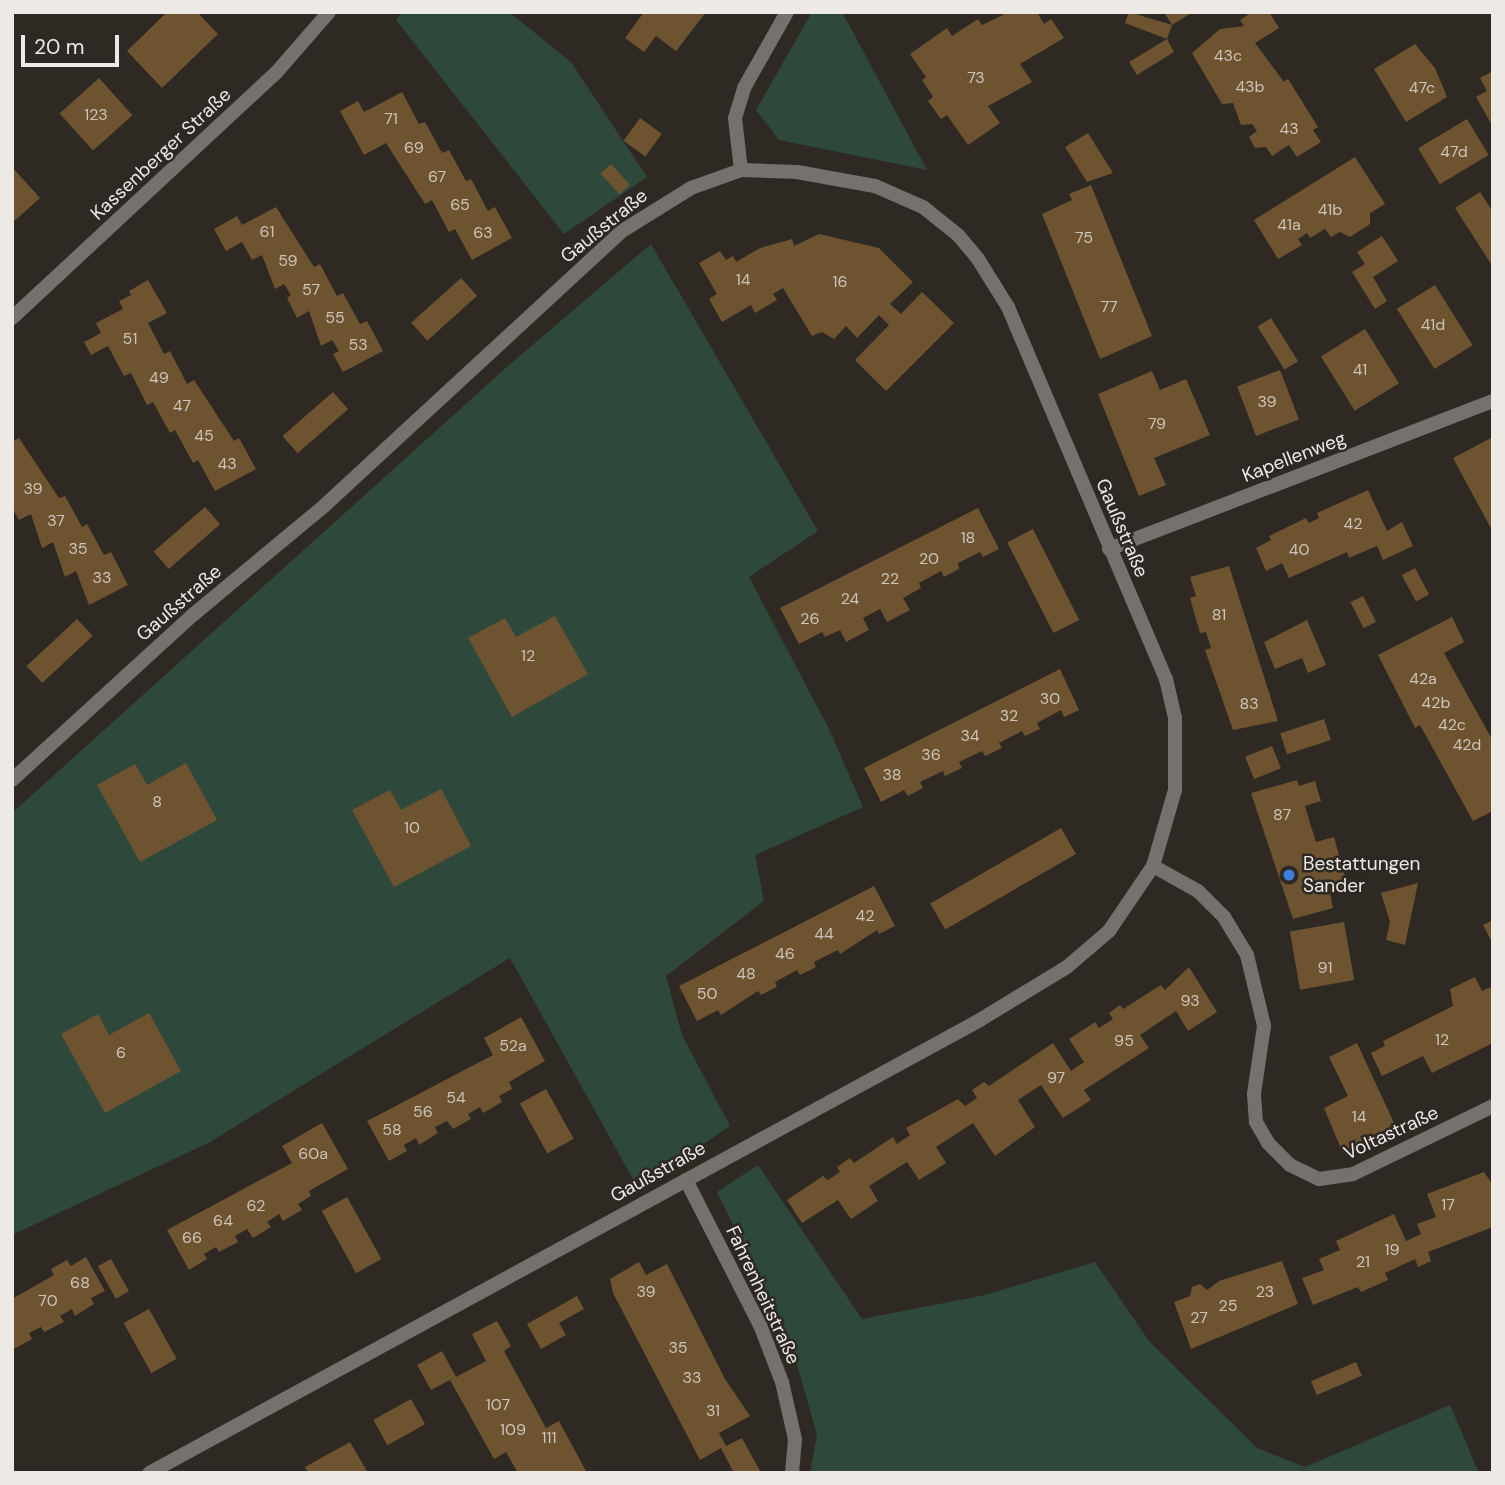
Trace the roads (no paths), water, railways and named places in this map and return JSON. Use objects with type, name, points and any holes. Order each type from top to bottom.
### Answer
[{"type":"street","name":"Kassenberger Straße","points":[[12,318],[275,74],[329,12]]},
{"type":"street","points":[[741,170],[734,118],[744,88],[787,12]]},
{"type":"street","name":"Gaußstraße","points":[[12,780],[184,623],[324,506],[622,231],[691,188],[741,170],[797,172],[875,186],[923,207],[958,235],[1008,307],[1166,679],[1175,717],[1175,790],[1153,866],[1109,931],[1067,967],[980,1020],[149,1473]]},
{"type":"street","name":"Kapellenweg","points":[[1109,549],[1493,401]]},
{"type":"street","name":"Voltastraße","points":[[1153,866],[1199,891],[1232,928],[1255,975],[1264,1026],[1254,1094],[1256,1122],[1279,1156],[1312,1176],[1327,1179],[1353,1174],[1493,1106]]},
{"type":"street","name":"Fahrenheitstraße","points":[[686,1180],[772,1352],[791,1411],[792,1473]]},
{"type":"place","name":"Bestattungen Sander","points":[[1289,875]]}]
